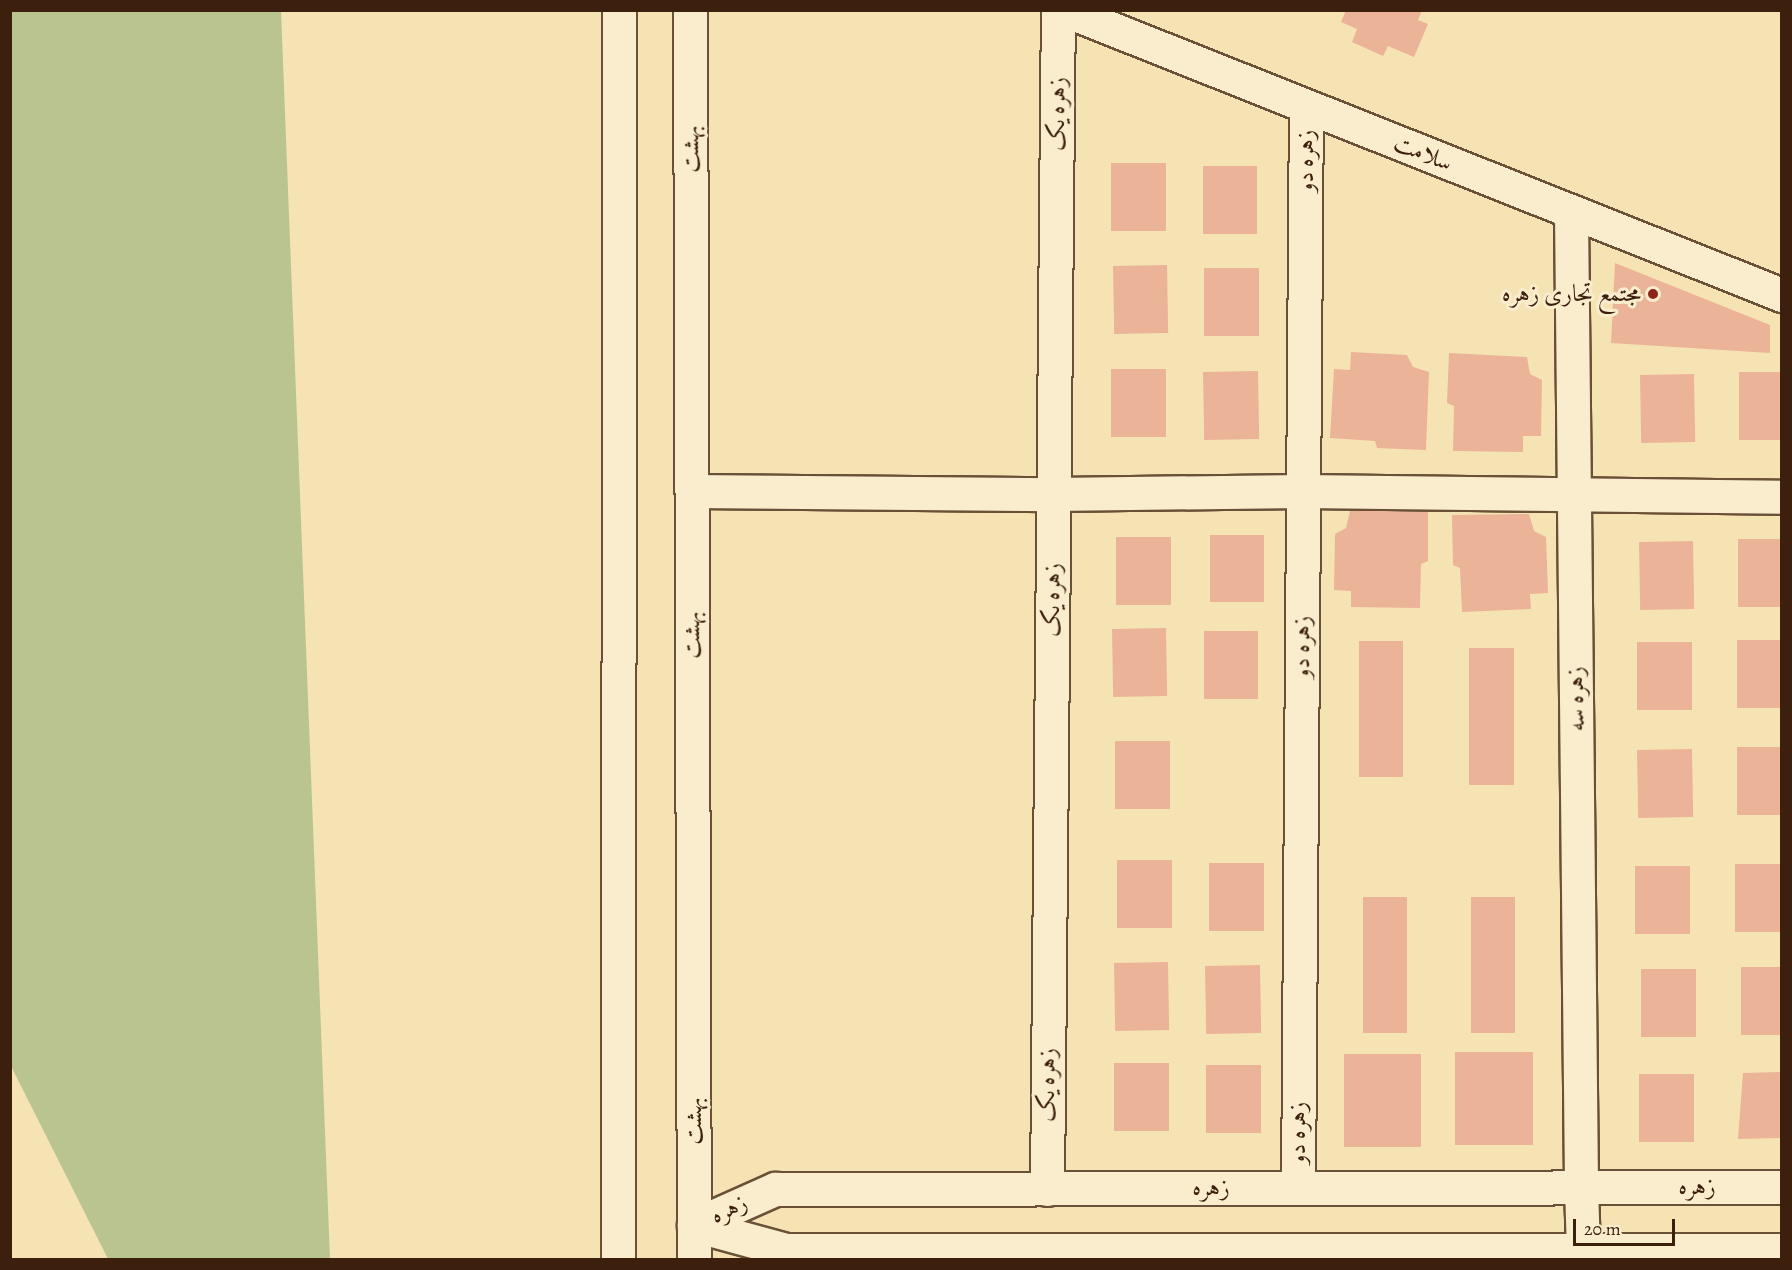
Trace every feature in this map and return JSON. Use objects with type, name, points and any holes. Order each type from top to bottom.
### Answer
[{"type":"street","points":[[618,1260],[619,10]]},
{"type":"street","name":"بهشت","points":[[690,10],[694,1260]]},
{"type":"street","name":"زهره یک","points":[[1047,1188],[1058,10]]},
{"type":"street","name":"سلامت","points":[[1065,10],[1782,296]]},
{"type":"street","name":"زهره دو","points":[[1298,1188],[1306,106]]},
{"type":"street","name":"زهره سه","points":[[1571,212],[1583,1249]]},
{"type":"street","points":[[692,491],[1053,494],[1303,491],[1782,497]]},
{"type":"street","name":"زهره","points":[[694,1225],[774,1189],[1782,1187]]},
{"type":"street","name":"زهره","points":[[694,1225],[786,1250],[1782,1250]]},
{"type":"green space","points":[[11,10],[281,11],[330,1259],[108,1259],[11,1066]]},
{"type":"building","points":[[1346,10],[1422,10],[1418,20],[1428,24],[1414,57],[1388,46],[1383,56],[1352,42],[1357,29],[1341,22]]},
{"type":"building","points":[[1111,163],[1166,163],[1166,231],[1111,231]]},
{"type":"building","points":[[1203,166],[1257,166],[1257,234],[1203,234]]},
{"type":"building","name":"مجتمع تجاری زهره","points":[[1615,263],[1770,325],[1770,353],[1611,343]]},
{"type":"building","points":[[1167,265],[1168,333],[1114,334],[1113,266]]},
{"type":"building","points":[[1204,268],[1259,268],[1259,336],[1204,336]]},
{"type":"building","points":[[1351,352],[1407,355],[1413,367],[1429,372],[1426,450],[1377,448],[1375,441],[1330,438],[1334,369],[1350,370]]},
{"type":"building","points":[[1449,353],[1527,357],[1530,374],[1542,380],[1541,436],[1523,436],[1523,452],[1453,451],[1454,406],[1447,403]]},
{"type":"building","points":[[1111,369],[1166,369],[1166,437],[1111,437]]},
{"type":"building","points":[[1258,371],[1259,439],[1204,440],[1203,372]]},
{"type":"building","points":[[1739,372],[1782,372],[1782,440],[1739,440]]},
{"type":"building","points":[[1694,374],[1695,442],[1641,443],[1640,375]]},
{"type":"building","points":[[1350,511],[1428,511],[1428,561],[1421,564],[1420,608],[1351,607],[1351,591],[1334,590],[1335,534],[1346,528]]},
{"type":"building","points":[[1529,514],[1534,531],[1546,537],[1548,593],[1530,594],[1531,609],[1462,612],[1460,568],[1453,565],[1452,515]]},
{"type":"building","points":[[1210,535],[1264,535],[1264,602],[1210,602]]},
{"type":"building","points":[[1116,537],[1171,537],[1171,605],[1116,605]]},
{"type":"building","points":[[1738,539],[1782,539],[1782,607],[1738,607]]},
{"type":"building","points":[[1693,541],[1694,609],[1640,610],[1639,542]]},
{"type":"building","points":[[1166,628],[1167,696],[1113,697],[1112,629]]},
{"type":"building","points":[[1204,631],[1258,631],[1258,699],[1204,699]]},
{"type":"building","points":[[1737,640],[1782,640],[1782,708],[1737,708]]},
{"type":"building","points":[[1359,641],[1403,641],[1403,777],[1359,777]]},
{"type":"building","points":[[1637,642],[1692,642],[1692,710],[1637,710]]},
{"type":"building","points":[[1469,648],[1514,648],[1514,785],[1469,785]]},
{"type":"building","points":[[1115,741],[1170,741],[1170,809],[1115,809]]},
{"type":"building","points":[[1737,747],[1782,747],[1782,815],[1737,815]]},
{"type":"building","points":[[1692,749],[1693,817],[1638,818],[1637,750]]},
{"type":"building","points":[[1117,860],[1172,860],[1172,928],[1117,928]]},
{"type":"building","points":[[1209,863],[1264,863],[1264,931],[1209,931]]},
{"type":"building","points":[[1735,864],[1782,864],[1782,932],[1735,932]]},
{"type":"building","points":[[1635,866],[1690,866],[1690,934],[1635,934]]},
{"type":"building","points":[[1363,897],[1407,897],[1407,1033],[1363,1033]]},
{"type":"building","points":[[1471,897],[1515,897],[1515,1033],[1471,1033]]},
{"type":"building","points":[[1168,962],[1169,1030],[1115,1031],[1114,963]]},
{"type":"building","points":[[1260,965],[1261,1033],[1206,1034],[1205,966]]},
{"type":"building","points":[[1741,967],[1782,967],[1782,1035],[1741,1035]]},
{"type":"building","points":[[1641,969],[1696,969],[1696,1037],[1641,1037]]},
{"type":"building","points":[[1455,1052],[1533,1052],[1533,1145],[1455,1145]]},
{"type":"building","points":[[1344,1054],[1421,1054],[1421,1147],[1344,1147]]},
{"type":"building","points":[[1114,1063],[1169,1063],[1169,1131],[1114,1131]]},
{"type":"building","points":[[1206,1065],[1261,1065],[1261,1133],[1206,1133]]},
{"type":"building","points":[[1782,1072],[1782,1138],[1738,1139],[1743,1073]]},
{"type":"building","points":[[1639,1074],[1694,1074],[1694,1142],[1639,1142]]},
{"type":"place","name":"مجتمع تجاری زهره","points":[[1653,294]]}]
